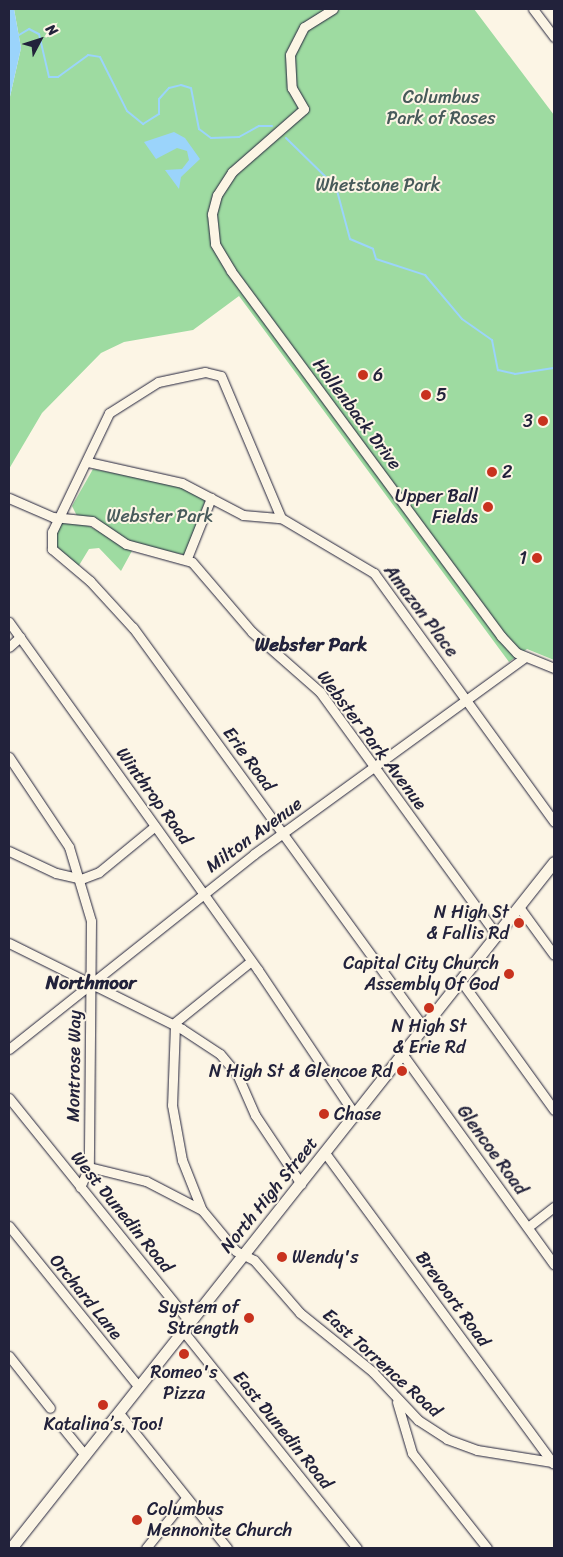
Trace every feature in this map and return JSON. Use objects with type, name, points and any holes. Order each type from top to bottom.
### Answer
[{"type":"main road","name":"North High Street","points":[[11,1548],[554,862]]},
{"type":"street","name":"Hollenback Drive","points":[[333,9],[311,20],[293,45],[290,76],[304,109],[232,172],[212,214],[213,234],[223,261],[501,636],[525,658],[554,668]]},
{"type":"street","points":[[533,9],[554,37]]},
{"type":"street","name":"Erie Road","points":[[281,518],[226,383],[221,376],[205,372],[158,382],[115,408],[105,420],[88,462],[50,541],[56,555],[90,581],[133,628],[424,1028]]},
{"type":"street","points":[[88,462],[182,483],[243,515],[281,518]]},
{"type":"street","points":[[9,498],[59,519],[92,521],[126,544],[187,558],[211,498]]},
{"type":"street","points":[[68,505],[74,519]]},
{"type":"street","name":"Amazon Place","points":[[281,518],[374,573],[554,822]]},
{"type":"street","name":"Webster Park Avenue","points":[[187,558],[252,632],[320,692],[497,936]]},
{"type":"street","name":"Winthrop Road","points":[[9,622],[252,961],[355,1115]]},
{"type":"street","points":[[9,647],[20,637]]},
{"type":"street","name":"Milton Avenue","points":[[9,1049],[204,893],[283,833],[525,658]]},
{"type":"street","name":"Montrose Way","points":[[9,757],[58,827],[81,879],[91,921],[89,1167],[80,1186]]},
{"type":"street","points":[[9,851],[56,873],[81,879],[99,872],[155,826]]},
{"type":"street","points":[[519,907],[554,955]]},
{"type":"street","points":[[9,942],[174,1025],[228,1062],[258,1119],[301,1184]]},
{"type":"street","points":[[202,1210],[182,1160],[172,1105],[174,1025],[252,961]]},
{"type":"street","points":[[461,981],[554,1110]]},
{"type":"street","name":"Glencoe Road","points":[[403,1055],[554,1264]]},
{"type":"street","name":"West Dunedin Road","points":[[9,1098],[80,1186],[187,1327]]},
{"type":"street","name":"Brevoort Road","points":[[325,1153],[553,1463]]},
{"type":"street","points":[[89,1167],[146,1181],[202,1210]]},
{"type":"street","points":[[528,1227],[554,1207]]},
{"type":"street","name":"East Torrence Road","points":[[202,1210],[243,1255],[254,1260],[300,1313],[373,1372],[397,1401],[447,1439],[477,1450],[553,1463]]},
{"type":"street","name":"Orchard Lane","points":[[9,1226],[139,1387]]},
{"type":"street","name":"East Dunedin Road","points":[[187,1327],[357,1548]]},
{"type":"street","points":[[9,1356],[50,1408]]},
{"type":"street","points":[[397,1401],[412,1453],[487,1548]]},
{"type":"street","points":[[119,1413],[226,1548]]},
{"type":"street","points":[[63,1428],[85,1455]]},
{"type":"street","points":[[146,1548],[186,1498]]},
{"type":"green space","name":"Whetstone Park","points":[[14,9],[474,9],[554,115],[554,660],[527,649],[509,662],[239,296],[193,330],[124,342],[101,353],[42,413],[9,469],[9,101],[21,48]]},
{"type":"green space","name":"Webster Park","points":[[93,469],[186,487],[206,499],[185,555],[132,543],[77,516],[72,506]]},
{"type":"green space","points":[[81,522],[133,549],[121,571],[99,548],[89,549],[78,567],[59,551],[55,540],[60,523]]},
{"type":"water","points":[[9,9],[14,9],[21,48],[9,101]]},
{"type":"water","points":[[174,132],[185,138],[200,159],[181,177],[179,189],[165,170],[182,169],[189,160],[187,151],[177,148],[156,159],[144,142]]},
{"type":"waterway","points":[[19,35],[29,29],[39,34],[49,77],[58,77],[88,55],[100,57],[127,111],[143,124],[159,114],[159,99],[169,88],[181,85],[191,88],[199,129],[211,138],[239,137],[259,126],[272,126]]},
{"type":"waterway","points":[[286,138],[336,187],[350,239],[373,249],[376,259],[425,275],[462,319],[492,340],[498,370],[515,374],[554,368]]},
{"type":"place","name":"6","points":[[363,375]]},
{"type":"place","name":"5","points":[[426,395]]},
{"type":"place","name":"3","points":[[543,421]]},
{"type":"place","name":"2","points":[[492,472]]},
{"type":"place","name":"Upper Ball Fields","points":[[488,507]]},
{"type":"place","name":"1","points":[[537,558]]},
{"type":"place","name":"N High St & Fallis Rd","points":[[519,923]]},
{"type":"place","name":"Capital City Church Assembly Of God","points":[[509,974]]},
{"type":"place","name":"N High St & Erie Rd","points":[[429,1008]]},
{"type":"place","name":"N High St & Glencoe Rd","points":[[402,1071]]},
{"type":"place","name":"Chase","points":[[324,1114]]},
{"type":"place","name":"Wendy's","points":[[282,1257]]},
{"type":"place","name":"System of Strength","points":[[249,1318]]},
{"type":"place","name":"Romeo's Pizza","points":[[184,1354]]},
{"type":"place","name":"Katalina’s, Too!","points":[[103,1405]]},
{"type":"place","name":"Columbus Mennonite Church","points":[[137,1520]]},
{"type":"district","name":"Webster Park","points":[[311,645]]},
{"type":"district","name":"Northmoor","points":[[91,983]]},
{"type":"park label","name":"Columbus Park of Roses","points":[[441,108]]}]
